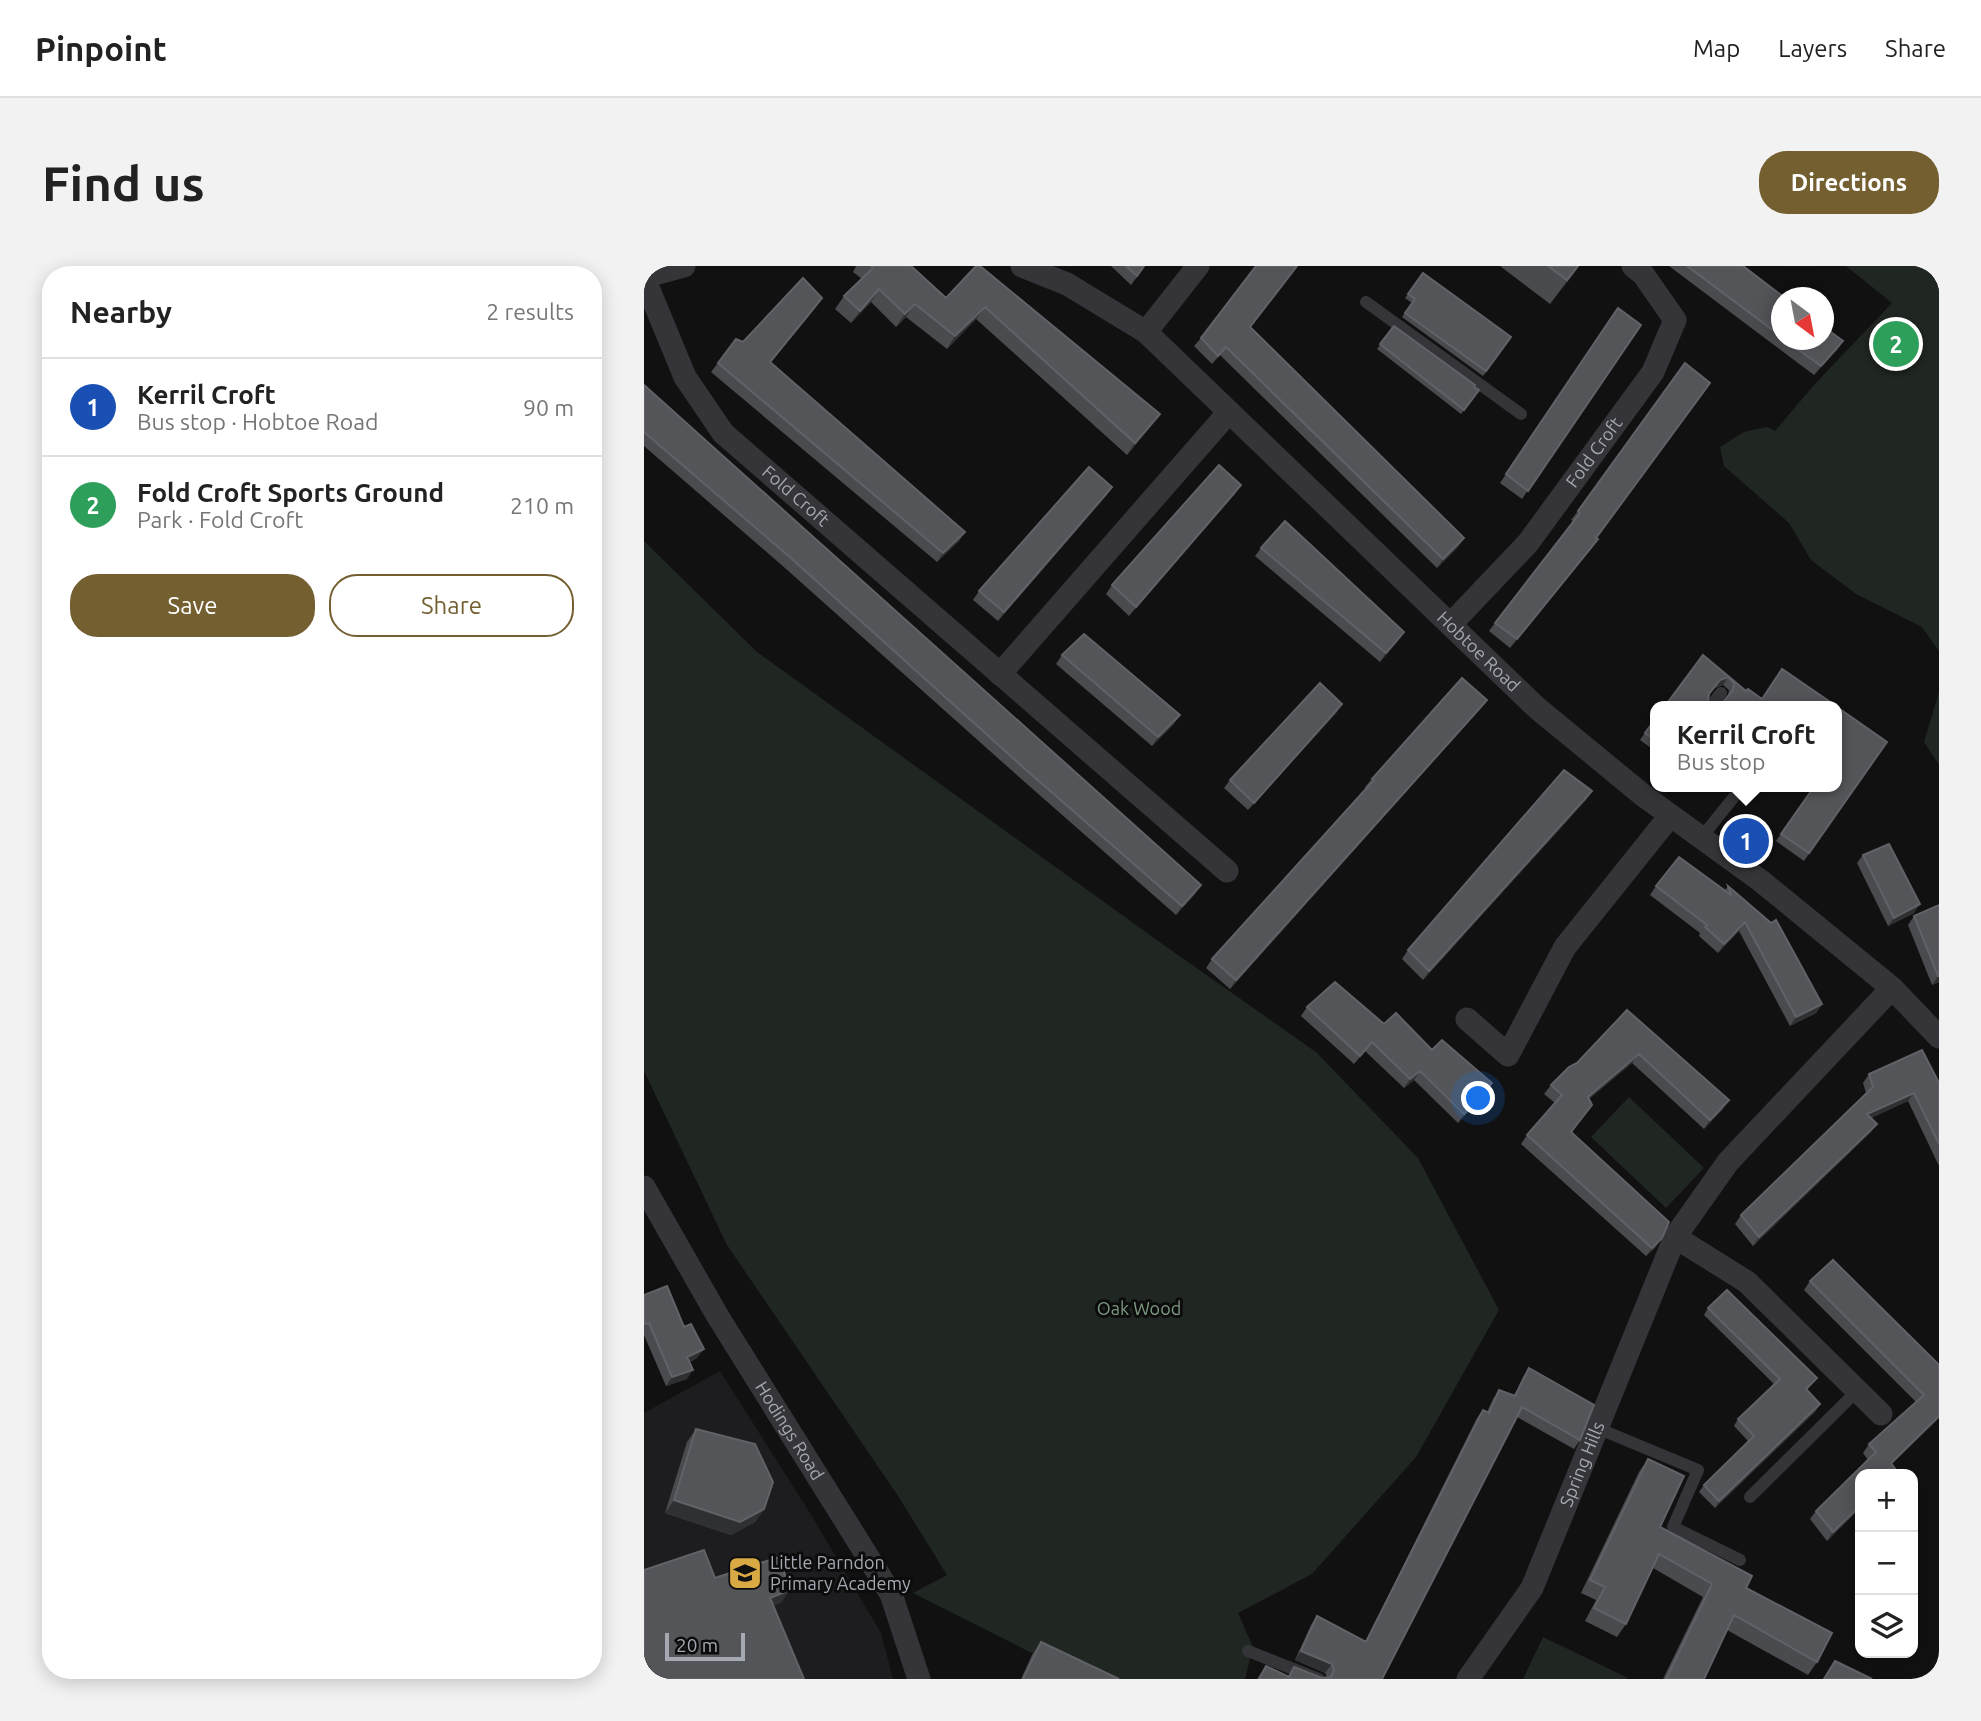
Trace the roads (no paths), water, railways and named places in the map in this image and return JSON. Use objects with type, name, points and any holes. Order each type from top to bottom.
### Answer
[{"type":"street","points":[[644,277],[684,266]]},
{"type":"street","name":"Hobtoe Road","points":[[1022,266],[1067,284],[1146,332],[1537,708],[1647,793],[1670,816],[1761,881],[1892,988],[1939,1037]]},
{"type":"street","points":[[1146,332],[1198,266]]},
{"type":"street","name":"Fold Croft","points":[[1451,624],[1528,543],[1653,372],[1675,320],[1643,274],[1633,266]]},
{"type":"street","name":"Fold Croft","points":[[644,277],[685,377],[723,433],[1227,871]]},
{"type":"street","points":[[1000,674],[1229,412]]},
{"type":"street","points":[[1467,1020],[1508,1055],[1565,947],[1670,816]]},
{"type":"street","name":"Spring Hills","points":[[1468,1679],[1532,1588],[1675,1237],[1728,1162],[1892,988]]},
{"type":"street","name":"Hodings Road","points":[[644,1187],[717,1315],[891,1594],[919,1679]]},
{"type":"street","points":[[1675,1237],[1746,1282],[1881,1414]]},
{"type":"lane","points":[[1366,302],[1521,414]]},
{"type":"lane","points":[[1715,701],[1721,693]]},
{"type":"lane","points":[[1701,838],[1738,792]]},
{"type":"lane","points":[[1750,1497],[1857,1391]]},
{"type":"lane","points":[[1597,1428],[1698,1470],[1673,1527],[1740,1560]]},
{"type":"lane","points":[[1248,1651],[1318,1679]]},
{"type":"place","name":"Fold Croft Sports Ground","points":[[1896,344]]},
{"type":"place","name":"Kerril Croft","points":[[1746,841]]},
{"type":"place","name":"Little Parndon Primary Academy","points":[[745,1573]]},
{"type":"park label","name":"Oak Wood","points":[[1139,1309]]}]
